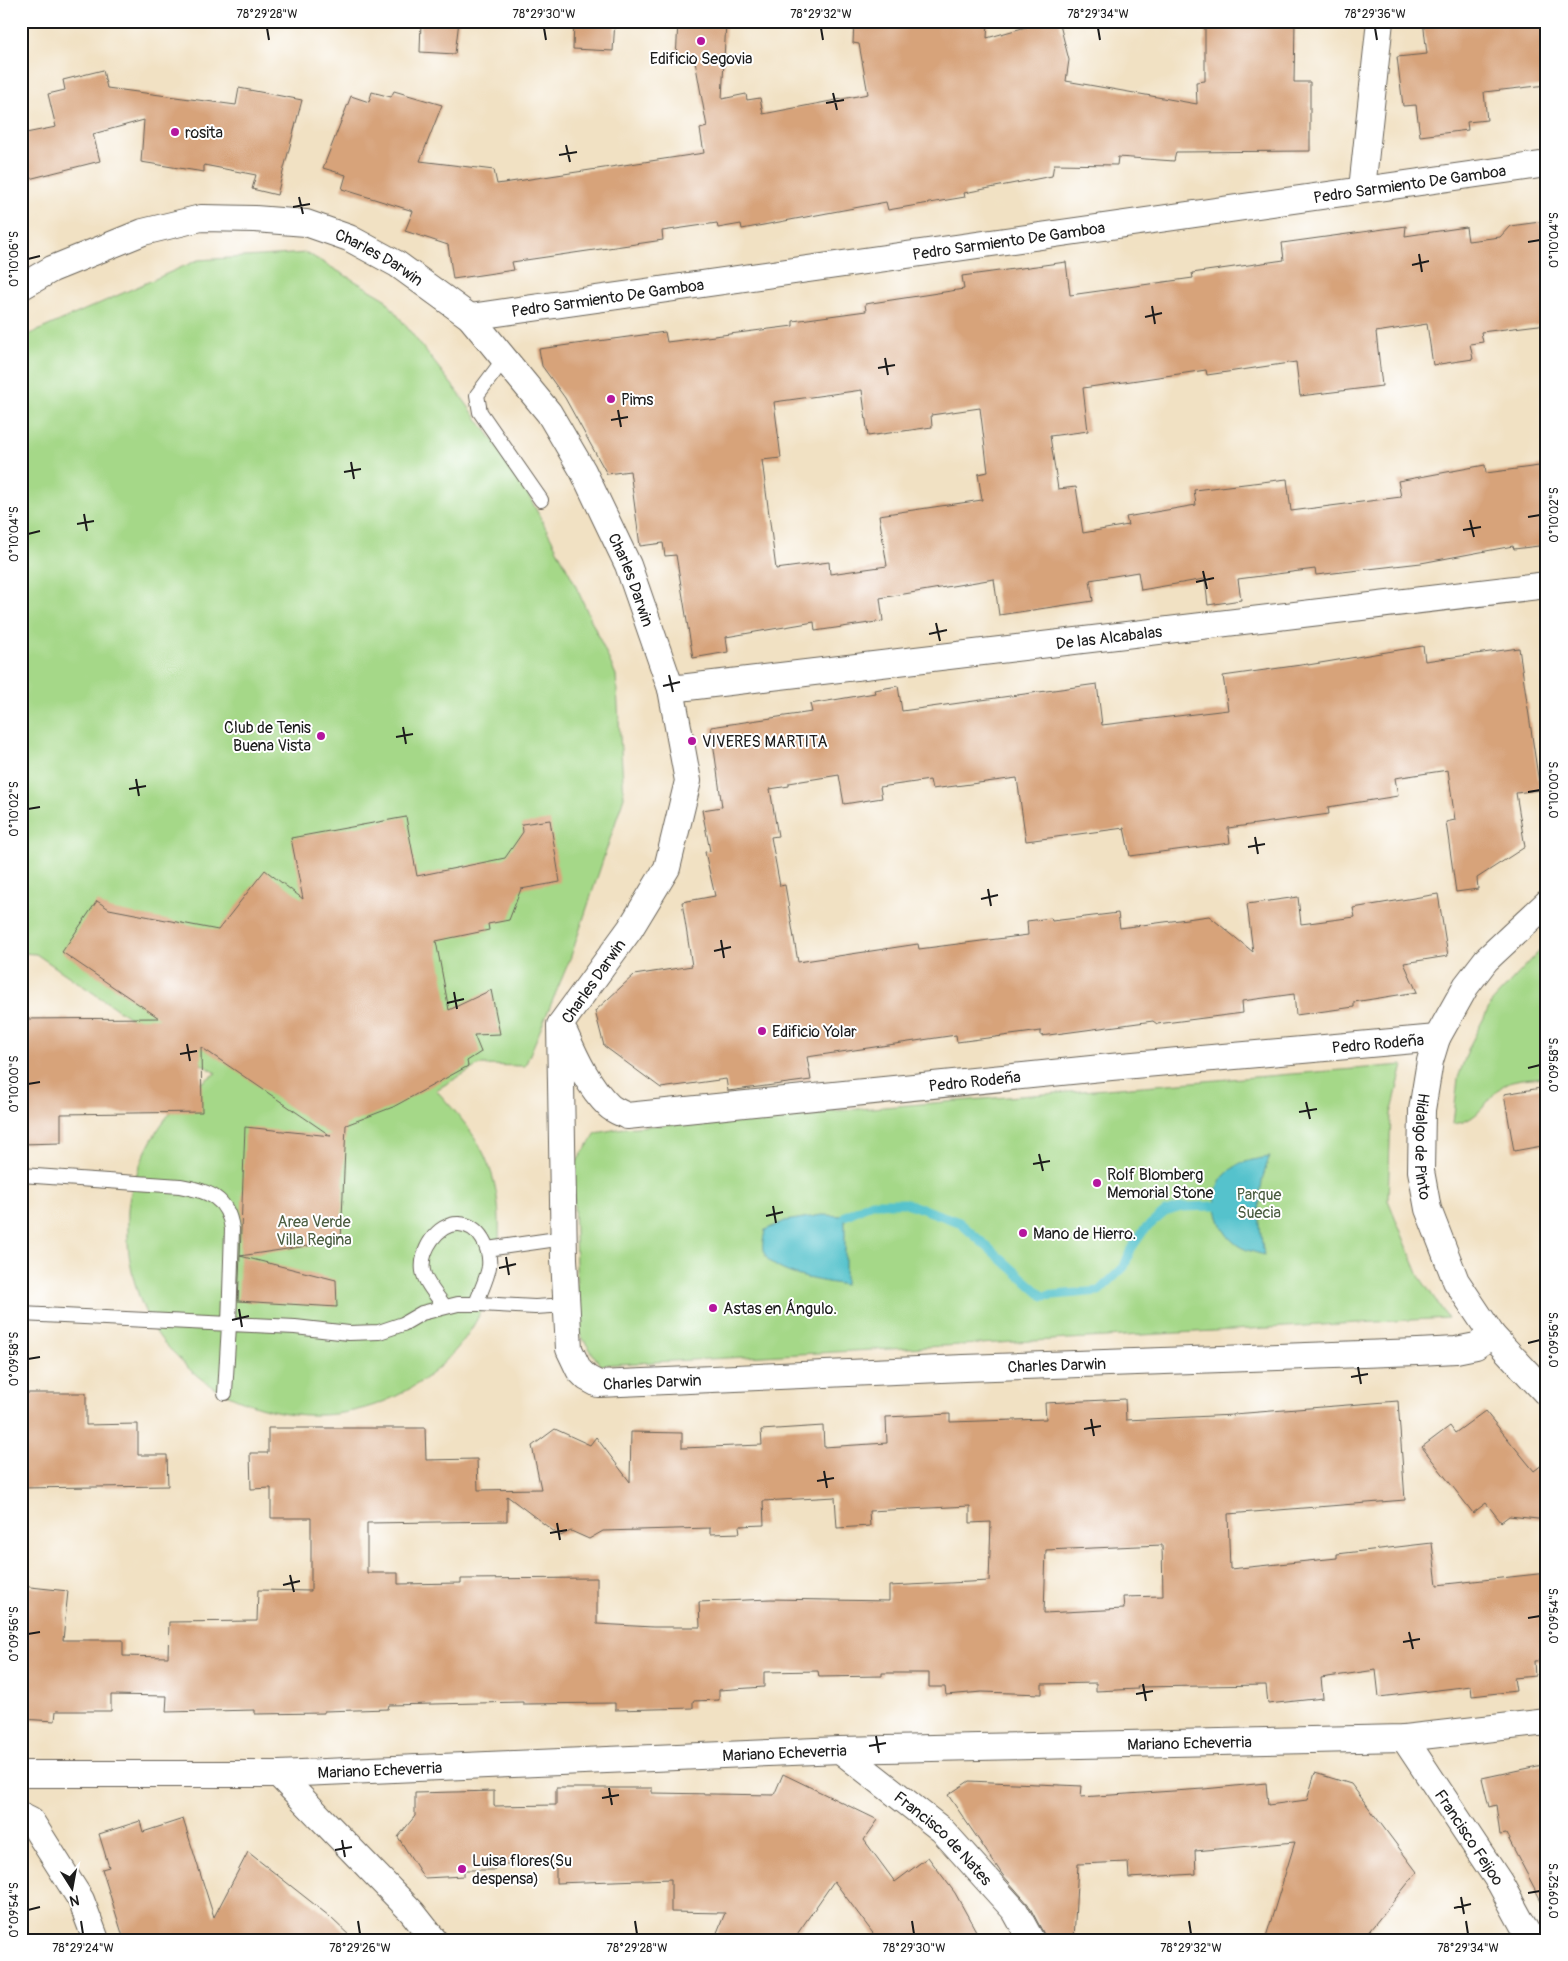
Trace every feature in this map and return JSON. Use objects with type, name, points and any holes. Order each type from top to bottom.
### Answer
[{"type":"street","points":[[1362,188],[1380,21]]},
{"type":"street","name":"Pedro Sarmiento De Gamboa","points":[[470,317],[1362,188],[1547,164]]},
{"type":"street","name":"Charles Darwin","points":[[21,287],[52,269],[143,232],[201,218],[255,219],[306,224],[349,238],[397,264],[470,317],[549,413],[583,471],[628,566],[671,689],[688,781],[667,868],[630,929],[560,1024],[564,1238],[569,1349],[579,1370],[587,1378],[598,1384],[954,1368],[1456,1350],[1476,1346],[1492,1335]]},
{"type":"street","name":"De las Alcabalas","points":[[671,689],[1547,585]]},
{"type":"street","name":"Hidalgo de Pinto","points":[[1547,903],[1486,960],[1466,986],[1437,1038],[1430,1061],[1422,1110],[1421,1171],[1428,1209],[1456,1281],[1492,1335],[1547,1394]]},
{"type":"street","name":"Pedro Rodeña","points":[[560,1024],[579,1064],[596,1091],[610,1108],[626,1116],[1102,1068],[1437,1038]]},
{"type":"street","name":"Mariano Echeverria","points":[[21,1774],[278,1774],[840,1750],[1404,1738],[1547,1722]]},
{"type":"street","name":"Francisco Feijoo","points":[[1404,1738],[1500,1883],[1531,1940]]},
{"type":"street","name":"Francisco de Nates","points":[[840,1750],[942,1830],[1016,1911],[1031,1940]]},
{"type":"street","points":[[278,1774],[412,1912],[434,1940]]},
{"type":"street","points":[[21,1816],[31,1821],[81,1900],[96,1940]]},
{"type":"lane","points":[[504,359],[478,395],[480,412],[541,500]]},
{"type":"lane","points":[[21,1175],[180,1186],[198,1189],[224,1203],[232,1228],[225,1393]]},
{"type":"lane","points":[[445,1307],[423,1272],[423,1258],[430,1240],[444,1229],[459,1224],[472,1228],[482,1237],[487,1249],[489,1267],[476,1304]]},
{"type":"lane","points":[[487,1249],[564,1238]]},
{"type":"lane","points":[[21,1314],[295,1327],[349,1333],[379,1332],[403,1324],[422,1313],[445,1307],[476,1304],[535,1307],[567,1305]]},
{"type":"green space","name":"Club de Tenis Buena Vista","points":[[307,253],[384,298],[460,395],[518,475],[573,580],[616,675],[624,797],[570,959],[525,1066],[479,1065],[436,1090],[459,1116],[479,1145],[489,1166],[496,1193],[499,1212],[499,1240],[492,1283],[476,1322],[452,1355],[421,1382],[385,1401],[345,1413],[303,1415],[260,1407],[243,1401],[201,1379],[165,1344],[154,1328],[147,1316],[133,1275],[128,1247],[128,1209],[141,1163],[156,1132],[176,1106],[188,1094],[216,1073],[158,1037],[36,954],[21,953],[21,338],[198,260]]},
{"type":"green space","points":[[1547,943],[1547,1077],[1512,1081],[1504,1085],[1472,1117],[1464,1122],[1453,1124],[1458,1078],[1469,1047],[1492,1002]]},
{"type":"green space","name":"Parque Suecia","points":[[1403,1065],[1391,1114],[1388,1200],[1419,1276],[1448,1318],[600,1365],[578,1331],[573,1167],[596,1133],[624,1128]]},
{"type":"water","points":[[1270,1157],[1265,1169],[1260,1193],[1260,1230],[1264,1255],[1242,1248],[1229,1238],[1219,1221],[1216,1192],[1225,1175],[1235,1167],[1246,1162]]},
{"type":"water","points":[[822,1215],[845,1216],[845,1285],[788,1272],[769,1261],[763,1251],[765,1230],[785,1221]]},
{"type":"building","points":[[421,21],[459,21],[455,54],[420,52]]},
{"type":"building","name":"Edificio Segovia","points":[[574,21],[615,21],[613,51],[573,49]]},
{"type":"building","points":[[678,21],[726,21],[722,99],[746,94],[747,100],[760,98],[763,114],[868,94],[859,44],[853,43],[854,21],[988,21],[987,38],[1047,21],[1059,21],[1069,60],[1066,81],[1197,104],[1196,82],[1205,81],[1205,21],[1295,21],[1294,82],[1310,82],[1310,151],[1176,152],[1174,161],[1118,157],[1117,165],[1054,164],[1052,176],[964,193],[965,197],[888,210],[886,202],[742,229],[741,224],[718,228],[717,223],[662,231],[663,240],[512,262],[514,270],[453,279],[448,245],[405,231],[413,211],[342,189],[346,175],[323,168],[351,96],[369,102],[372,92],[391,97],[394,91],[442,105],[420,161],[494,170],[497,184],[704,153],[700,129],[707,127],[695,61],[676,60]]},
{"type":"building","points":[[1423,21],[1547,21],[1547,85],[1484,92],[1487,120],[1467,122],[1468,130],[1420,136],[1416,105],[1403,106],[1397,57],[1427,54]]},
{"type":"building","points":[[103,70],[107,88],[236,105],[239,88],[302,100],[277,195],[252,189],[256,175],[204,165],[204,172],[141,162],[144,120],[93,134],[100,161],[21,181],[21,134],[56,127],[48,94],[65,90],[63,80]]},
{"type":"building","points":[[1540,222],[1543,240],[1547,239],[1547,324],[1481,332],[1483,342],[1470,344],[1473,359],[1433,365],[1427,324],[1376,332],[1382,386],[1300,396],[1296,362],[1207,375],[1206,370],[1083,388],[1088,431],[1050,436],[1058,489],[1076,487],[1083,533],[1128,525],[1126,517],[1196,505],[1194,490],[1287,479],[1291,511],[1401,497],[1398,481],[1485,465],[1486,473],[1547,465],[1547,545],[1514,549],[1513,546],[1421,563],[1316,575],[1315,569],[1238,579],[1241,600],[1208,605],[1205,579],[1141,590],[1138,572],[1090,580],[1093,601],[999,615],[994,579],[880,598],[883,621],[815,631],[814,622],[726,637],[728,652],[693,658],[676,555],[665,556],[663,543],[640,546],[630,471],[607,474],[565,398],[542,366],[539,349],[665,332],[667,342],[793,326],[793,321],[866,311],[865,304],[964,289],[962,276],[1066,262],[1070,295],[1193,278],[1192,273],[1284,260],[1282,243],[1406,226],[1405,236],[1466,227],[1468,241],[1500,237],[1510,226]],"holes":[[[862,390],[868,436],[932,427],[931,415],[980,408],[988,472],[978,474],[982,500],[879,515],[887,566],[830,574],[829,562],[776,569],[762,460],[781,458],[774,402]]]},
{"type":"building","points":[[1423,646],[1425,661],[1519,648],[1540,790],[1516,793],[1525,847],[1477,878],[1478,889],[1456,892],[1446,822],[1455,820],[1448,770],[1395,778],[1398,796],[1328,807],[1329,814],[1228,828],[1230,843],[1130,856],[1124,828],[1026,841],[1017,778],[932,789],[930,780],[880,787],[882,798],[844,804],[839,775],[789,783],[789,786],[770,789],[778,836],[771,837],[780,886],[785,885],[798,962],[918,944],[919,949],[1028,935],[1027,921],[1051,918],[1052,921],[1118,913],[1120,928],[1209,916],[1253,952],[1247,904],[1298,897],[1301,924],[1355,917],[1353,908],[1438,894],[1448,956],[1404,963],[1417,992],[1354,1002],[1354,1007],[1296,1015],[1294,994],[1242,1001],[1243,1013],[1157,1024],[1153,1021],[1041,1036],[1041,1031],[957,1042],[956,1035],[807,1057],[811,1080],[728,1091],[726,1079],[661,1088],[604,1046],[595,1011],[634,975],[692,966],[682,902],[715,896],[705,852],[710,851],[702,810],[722,807],[711,727],[812,712],[810,704],[875,693],[874,690],[898,686],[902,711],[1097,684],[1102,725],[1228,710],[1223,676],[1308,665]]},
{"type":"building","points":[[406,817],[417,876],[505,858],[523,832],[522,824],[550,820],[560,882],[521,889],[509,920],[488,924],[489,930],[436,941],[449,1010],[491,990],[500,1034],[474,1035],[481,1052],[467,1061],[468,1066],[393,1107],[346,1125],[341,1241],[240,1256],[245,1127],[331,1136],[201,1047],[202,1112],[61,1114],[61,1143],[21,1144],[21,1019],[159,1018],[62,952],[97,901],[109,909],[218,930],[265,870],[303,899],[291,838]]},
{"type":"building","points":[[1547,1087],[1547,1145],[1514,1151],[1504,1094]]},
{"type":"building","points":[[240,1256],[336,1280],[337,1307],[238,1301]]},
{"type":"building","points":[[21,1393],[86,1393],[86,1425],[138,1424],[138,1455],[167,1455],[168,1486],[21,1488]]},
{"type":"building","points":[[1125,1399],[1126,1420],[1234,1415],[1398,1401],[1405,1500],[1228,1514],[1230,1569],[1337,1558],[1337,1554],[1432,1543],[1437,1585],[1547,1573],[1547,1660],[1534,1661],[1535,1676],[1514,1678],[1516,1691],[1472,1696],[1471,1686],[1379,1697],[1376,1670],[1321,1678],[1323,1698],[1268,1704],[1266,1685],[1137,1687],[1138,1689],[1096,1691],[1096,1683],[1042,1684],[1042,1694],[982,1692],[946,1695],[945,1687],[929,1687],[929,1673],[882,1673],[882,1676],[819,1677],[818,1671],[764,1672],[764,1687],[719,1690],[719,1700],[693,1701],[693,1708],[615,1710],[615,1703],[523,1704],[523,1702],[389,1705],[388,1709],[324,1711],[324,1713],[255,1714],[255,1710],[166,1712],[167,1696],[111,1695],[111,1711],[56,1711],[55,1721],[21,1719],[21,1586],[68,1591],[63,1640],[123,1640],[123,1656],[168,1657],[169,1622],[257,1621],[258,1590],[311,1591],[311,1518],[271,1518],[271,1488],[251,1489],[250,1453],[268,1453],[268,1428],[425,1428],[426,1460],[477,1459],[478,1490],[541,1489],[532,1446],[555,1429],[590,1445],[596,1437],[630,1482],[631,1432],[682,1433],[682,1448],[762,1445],[761,1430],[823,1426],[824,1447],[887,1443],[886,1417],[950,1414],[950,1422],[1046,1419],[1045,1403]],"holes":[[[507,1496],[560,1536],[571,1531],[589,1539],[603,1531],[710,1528],[710,1534],[740,1533],[739,1526],[764,1525],[763,1501],[835,1497],[837,1528],[870,1526],[869,1511],[970,1506],[970,1523],[991,1522],[989,1581],[889,1586],[889,1601],[770,1599],[699,1602],[700,1627],[653,1627],[597,1624],[597,1578],[461,1579],[461,1583],[398,1584],[398,1573],[367,1573],[367,1523],[507,1521]],[[1162,1545],[1163,1596],[1123,1597],[1124,1609],[1044,1613],[1046,1550]]]},
{"type":"building","points":[[1485,1411],[1534,1471],[1547,1461],[1547,1520],[1509,1516],[1501,1522],[1486,1503],[1473,1513],[1422,1447],[1450,1426],[1455,1433]]},
{"type":"building","points":[[1547,1764],[1547,1912],[1506,1834],[1500,1835],[1496,1805],[1489,1807],[1482,1778]]},
{"type":"building","points":[[1315,1773],[1351,1784],[1417,1872],[1362,1940],[1265,1940],[1295,1842],[1195,1851],[1196,1874],[1129,1878],[1128,1862],[1078,1864],[1074,1940],[1047,1940],[1028,1904],[1002,1874],[948,1795],[969,1781],[1082,1786],[1081,1797],[1266,1783],[1268,1805],[1307,1800]]},
{"type":"building","points":[[783,1774],[878,1820],[864,1840],[895,1882],[928,1857],[955,1893],[981,1940],[878,1940],[834,1881],[793,1940],[714,1940],[725,1913],[671,1912],[671,1879],[556,1883],[556,1864],[495,1864],[495,1870],[464,1870],[464,1876],[424,1878],[398,1837],[415,1816],[415,1793],[494,1791],[494,1806],[556,1805],[556,1788],[652,1788],[652,1793],[774,1795]]},
{"type":"building","points":[[183,1819],[214,1917],[248,1852],[329,1916],[354,1940],[124,1940],[102,1869],[109,1867],[99,1834],[140,1821],[143,1832]]},
{"type":"waterway","points":[[845,1216],[872,1203],[906,1203],[959,1222],[1043,1296],[1099,1291],[1124,1267],[1131,1249],[1144,1230],[1165,1212],[1182,1207],[1215,1206]]},
{"type":"place","name":"Edificio Segovia","points":[[701,41]]},
{"type":"place","name":"rosita","points":[[175,132]]},
{"type":"place","name":"Pims","points":[[611,399]]},
{"type":"place","name":"Club de Tenis Buena Vista","points":[[321,736]]},
{"type":"place","name":"VIVERES MARTITA","points":[[692,741]]},
{"type":"place","name":"Edificio Yolar","points":[[762,1031]]},
{"type":"place","name":"Rolf Blomberg Memorial Stone","points":[[1097,1183]]},
{"type":"place","name":"Mano de Hierro.","points":[[1023,1233]]},
{"type":"place","name":"Astas en Ángulo.","points":[[713,1308]]},
{"type":"place","name":"Luisa flores(Su despensa)","points":[[462,1869]]},
{"type":"park label","name":"Area Verde Villa Regina","points":[[314,1230]]}]
